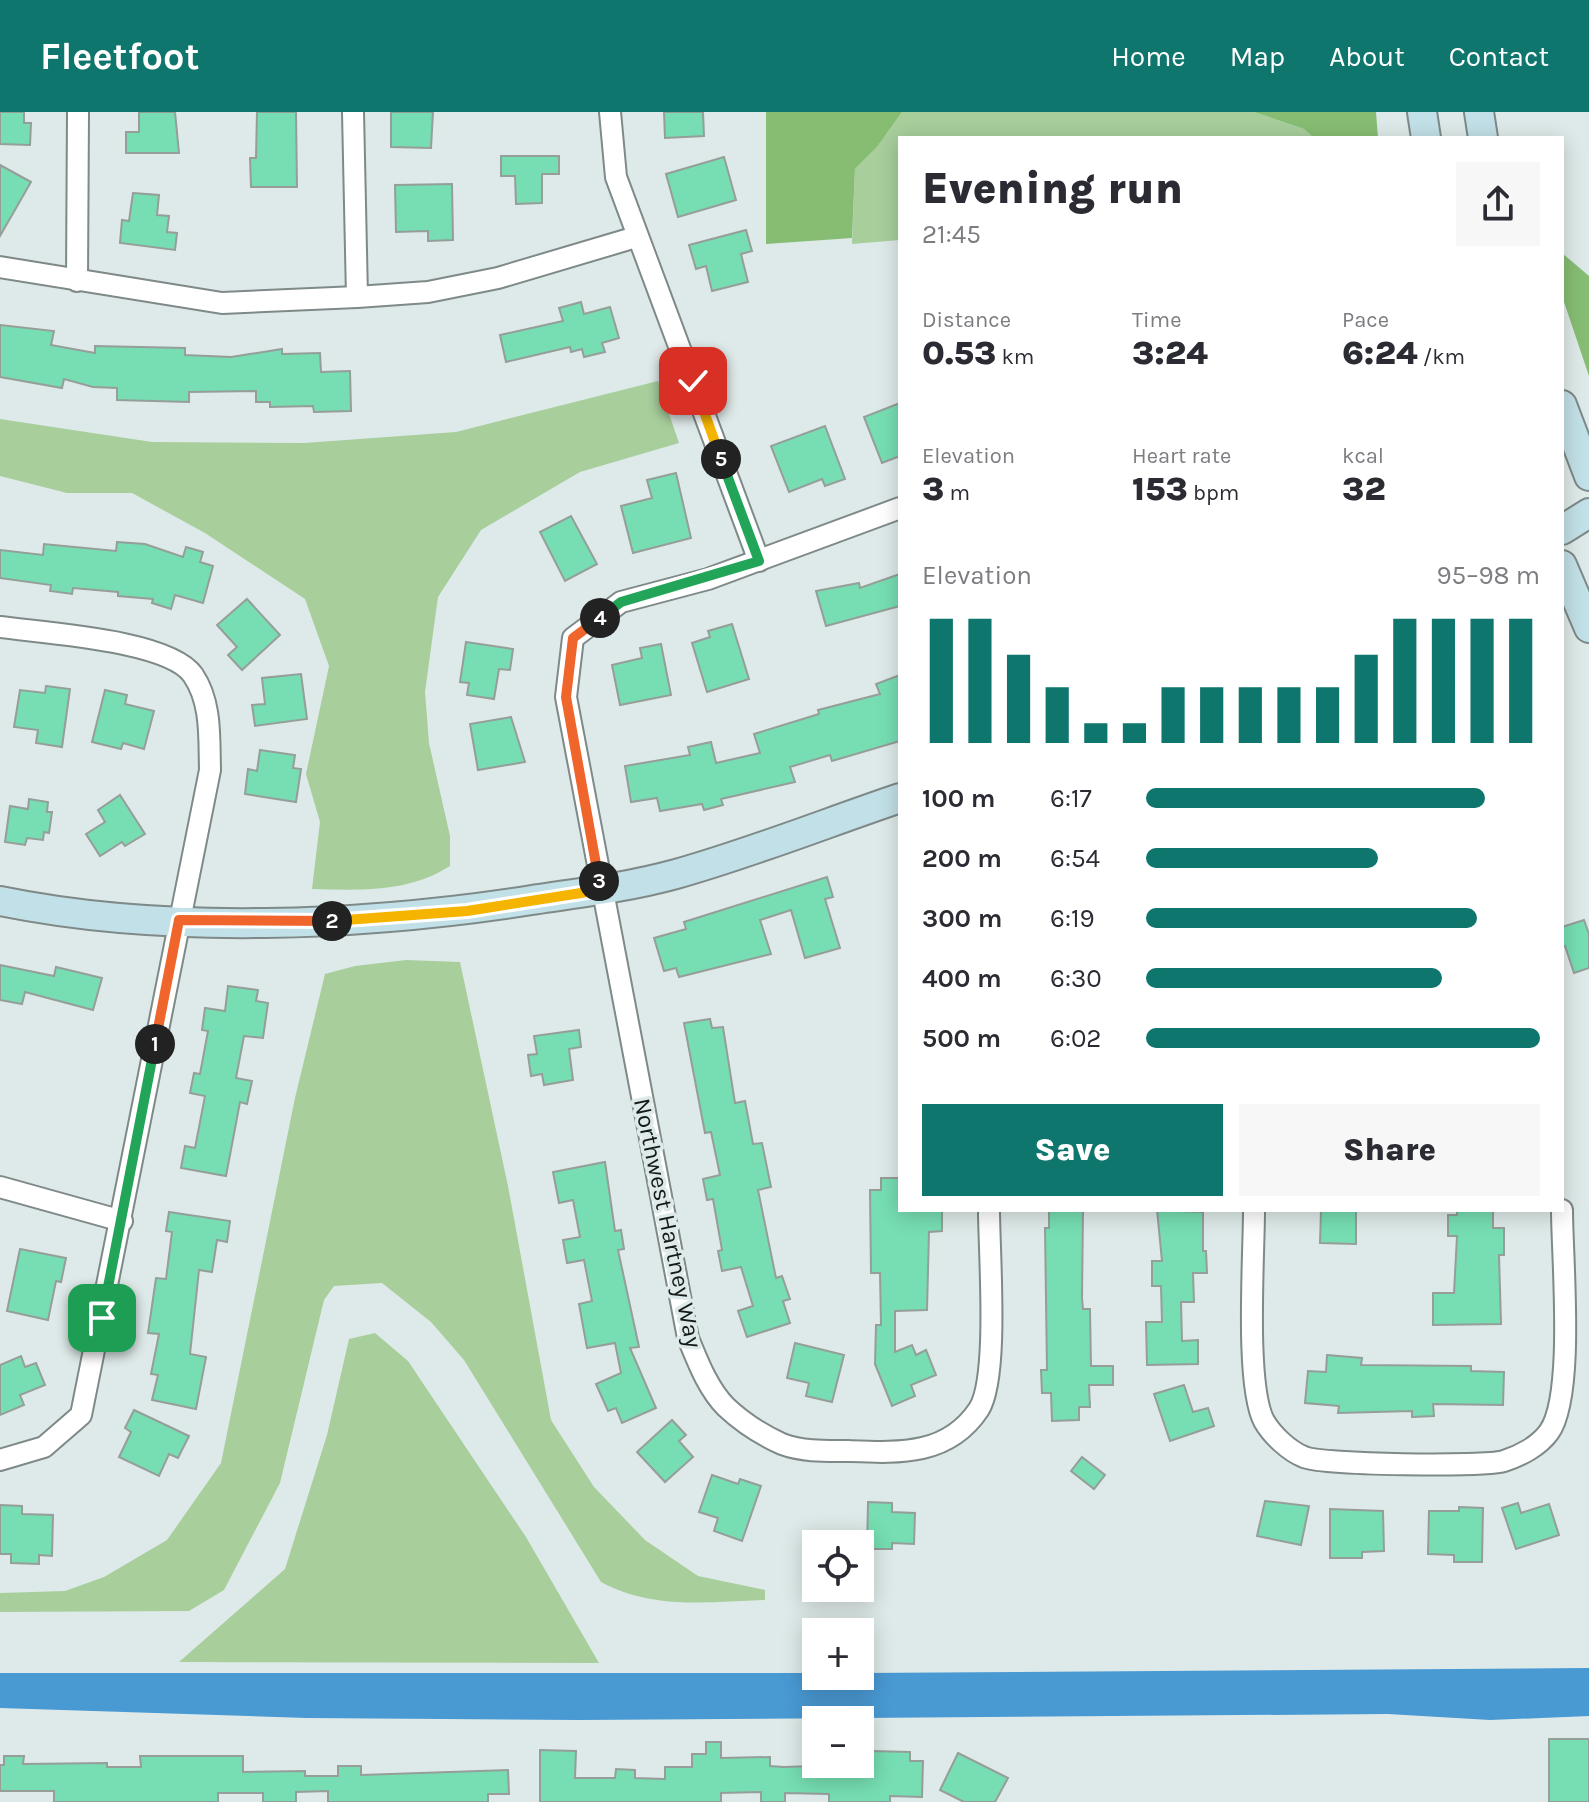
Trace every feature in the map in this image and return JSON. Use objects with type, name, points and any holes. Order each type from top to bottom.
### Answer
[{"type":"street","points":[[77,281],[78,112]]},
{"type":"street","points":[[353,112],[357,297]]},
{"type":"street","points":[[610,112],[616,177],[759,561]]},
{"type":"street","points":[[1422,112],[1426,136]]},
{"type":"street","points":[[1479,112],[1483,136]]},
{"type":"street","points":[[0,267],[222,303],[357,297],[428,292],[498,278],[636,237]]},
{"type":"street","points":[[1564,410],[1589,476]]},
{"type":"street","name":"Northwest Hartney Way","points":[[898,509],[759,561],[621,602],[573,638],[566,697],[600,890],[688,1338],[704,1375],[725,1406],[751,1427],[784,1444],[815,1451],[911,1453],[960,1432],[981,1406],[989,1379],[989,1212]]},
{"type":"street","points":[[1564,529],[1589,513]]},
{"type":"street","points":[[1564,570],[1589,628]]},
{"type":"street","points":[[0,627],[151,648],[192,673],[209,713],[210,770],[81,1415],[44,1447],[0,1460]]},
{"type":"street","points":[[0,901],[38,909],[179,920],[357,920],[467,911],[600,890],[676,874],[898,799]]},
{"type":"street","points":[[0,1187],[122,1221]]},
{"type":"street","points":[[1254,1212],[1254,1386],[1264,1420],[1282,1442],[1304,1458],[1334,1463],[1501,1462],[1531,1449],[1549,1432],[1558,1413],[1563,1383],[1562,1212]]},
{"type":"green space","points":[[766,112],[902,112],[877,147],[855,169],[852,238],[766,244]]},
{"type":"green space","points":[[902,112],[1254,112],[1304,129],[1312,136],[898,136],[898,240],[852,244],[855,169],[877,147]]},
{"type":"green space","points":[[1254,112],[1376,112],[1378,136],[1312,136],[1304,129]]},
{"type":"green space","points":[[1564,255],[1589,276],[1589,376],[1564,302]]},
{"type":"green space","points":[[658,381],[679,443],[580,472],[481,530],[438,597],[425,692],[429,743],[450,836],[450,866],[417,881],[383,888],[312,889],[320,822],[306,774],[329,666],[305,599],[205,533],[132,493],[67,493],[0,476],[0,419],[152,442],[304,443],[456,432]]},
{"type":"green space","points":[[406,960],[460,962],[508,1186],[551,1420],[594,1487],[645,1540],[698,1576],[765,1590],[765,1600],[661,1601],[621,1591],[601,1582],[464,1360],[431,1322],[382,1283],[334,1286],[324,1300],[280,1483],[224,1590],[189,1611],[0,1612],[0,1593],[65,1591],[104,1577],[167,1540],[221,1463],[295,1098],[325,974],[355,966]]},
{"type":"green space","points":[[375,1333],[408,1361],[526,1537],[599,1663],[179,1662],[285,1569],[327,1435],[349,1339]]},
{"type":"water","points":[[1589,1668],[1589,1716],[1490,1720],[1388,1714],[874,1718],[874,1706],[802,1706],[802,1718],[579,1720],[306,1718],[0,1708],[0,1673],[802,1673],[802,1690],[874,1690],[874,1673]]},
{"type":"building","points":[[0,112],[24,112],[24,123],[31,123],[30,145],[0,144]]},
{"type":"building","points":[[139,112],[175,112],[179,153],[126,153],[126,132],[139,132]]},
{"type":"building","points":[[257,112],[296,112],[297,187],[251,187],[250,158],[256,158]]},
{"type":"building","points":[[391,112],[433,112],[431,148],[391,147]]},
{"type":"building","points":[[664,112],[703,112],[704,136],[665,138]]},
{"type":"building","points":[[501,156],[559,156],[559,174],[542,174],[542,203],[516,204],[515,176],[501,176]]},
{"type":"building","points":[[724,157],[736,200],[678,217],[666,174]]},
{"type":"building","points":[[0,165],[31,182],[0,236]]},
{"type":"building","points":[[452,184],[453,240],[428,241],[428,231],[396,232],[395,185]]},
{"type":"building","points":[[133,193],[159,195],[157,215],[169,216],[167,232],[177,233],[175,250],[120,243],[122,220],[129,221]]},
{"type":"building","points":[[746,230],[752,251],[741,254],[748,282],[712,291],[706,266],[696,269],[689,245]]},
{"type":"building","points":[[581,302],[584,314],[610,307],[619,338],[602,343],[605,352],[584,357],[582,349],[571,352],[570,347],[506,362],[500,335],[563,321],[559,308]]},
{"type":"building","points":[[0,325],[54,331],[51,345],[95,353],[95,346],[185,348],[185,355],[231,357],[282,349],[282,354],[320,353],[321,372],[350,371],[351,411],[314,412],[313,406],[270,407],[270,402],[256,402],[256,391],[189,392],[189,402],[117,400],[117,388],[93,387],[64,379],[62,388],[0,377]]},
{"type":"building","points":[[898,404],[898,457],[882,463],[864,417]]},
{"type":"building","points":[[825,426],[845,479],[825,486],[822,479],[789,492],[771,446]]},
{"type":"building","points":[[676,473],[691,538],[633,553],[621,506],[652,498],[647,480]]},
{"type":"building","points":[[571,516],[597,564],[565,581],[540,532]]},
{"type":"building","points":[[117,542],[145,544],[183,557],[186,547],[203,552],[200,562],[213,566],[203,603],[175,595],[171,609],[152,603],[153,599],[118,596],[118,592],[73,588],[72,594],[50,591],[51,585],[0,578],[0,550],[43,555],[44,544],[116,551]]},
{"type":"building","points":[[898,575],[898,607],[826,626],[816,591],[859,583],[860,588]]},
{"type":"building","points":[[247,599],[280,635],[242,670],[228,655],[237,647],[217,625]]},
{"type":"building","points":[[732,624],[749,679],[707,692],[692,643],[710,637],[708,631]]},
{"type":"building","points":[[466,642],[513,649],[510,670],[499,669],[494,699],[467,695],[469,683],[460,682]]},
{"type":"building","points":[[661,644],[671,695],[620,705],[612,665],[642,658],[640,648]]},
{"type":"building","points":[[301,674],[307,719],[255,726],[252,705],[265,704],[262,678]]},
{"type":"building","points":[[898,676],[898,742],[832,761],[830,755],[790,767],[795,782],[721,799],[723,805],[704,810],[702,804],[660,811],[657,798],[631,802],[625,766],[690,755],[688,747],[711,742],[716,763],[760,753],[754,734],[819,714],[818,710],[880,694],[876,684]]},
{"type":"building","points":[[46,686],[70,689],[62,747],[36,743],[38,730],[14,727],[20,690],[45,693]]},
{"type":"building","points":[[105,690],[127,695],[125,704],[154,711],[144,749],[123,743],[121,749],[92,742]]},
{"type":"building","points":[[511,717],[525,762],[478,770],[470,724]]},
{"type":"building","points":[[260,750],[295,755],[293,768],[301,769],[296,802],[245,794],[248,769],[257,771]]},
{"type":"building","points":[[120,795],[145,834],[125,846],[122,842],[100,856],[86,834],[105,822],[98,810]]},
{"type":"building","points":[[29,799],[48,802],[47,812],[52,812],[49,833],[44,832],[43,840],[27,838],[25,845],[5,842],[10,806],[28,809]]},
{"type":"building","points":[[827,877],[833,897],[825,899],[840,948],[805,958],[791,910],[760,920],[771,954],[679,977],[676,968],[664,971],[654,938],[686,929],[684,922]]},
{"type":"building","points":[[1584,920],[1589,934],[1589,968],[1574,973],[1564,946],[1564,926]]},
{"type":"building","points":[[0,965],[54,976],[56,967],[102,978],[93,1010],[25,992],[22,1004],[0,1000]]},
{"type":"building","points":[[228,986],[258,990],[256,1001],[268,1003],[263,1038],[244,1036],[236,1078],[252,1081],[247,1104],[240,1102],[226,1176],[181,1168],[185,1146],[195,1148],[205,1096],[190,1093],[194,1073],[200,1074],[208,1031],[202,1030],[205,1008],[225,1011]]},
{"type":"building","points":[[710,1019],[712,1028],[723,1027],[735,1103],[745,1101],[753,1144],[762,1143],[771,1187],[758,1190],[776,1278],[782,1276],[790,1299],[783,1301],[790,1323],[747,1337],[738,1311],[753,1306],[741,1267],[722,1271],[718,1251],[722,1250],[713,1199],[707,1200],[703,1179],[720,1175],[711,1132],[705,1133],[684,1023]]},
{"type":"building","points":[[579,1030],[581,1047],[569,1049],[573,1080],[544,1085],[542,1074],[531,1076],[528,1055],[537,1054],[534,1036]]},
{"type":"building","points":[[605,1162],[615,1231],[621,1230],[624,1249],[618,1250],[639,1347],[630,1348],[656,1408],[622,1423],[616,1408],[608,1411],[596,1384],[621,1373],[615,1343],[587,1348],[579,1304],[592,1301],[584,1260],[567,1263],[563,1240],[580,1237],[573,1200],[559,1203],[553,1172]]},
{"type":"building","points":[[881,1178],[898,1178],[898,1212],[942,1212],[942,1231],[929,1232],[927,1310],[895,1311],[895,1352],[912,1345],[916,1355],[926,1350],[936,1375],[911,1385],[915,1396],[892,1406],[875,1364],[876,1325],[881,1325],[880,1273],[871,1273],[870,1190],[881,1190]]},
{"type":"building","points":[[169,1212],[230,1221],[227,1242],[217,1240],[212,1272],[199,1270],[190,1354],[206,1357],[196,1409],[152,1400],[158,1375],[151,1374],[159,1334],[148,1333],[156,1278],[166,1279],[172,1232],[166,1231]]},
{"type":"building","points":[[1049,1212],[1083,1212],[1082,1298],[1083,1309],[1090,1309],[1091,1366],[1113,1366],[1113,1385],[1089,1385],[1090,1407],[1079,1407],[1079,1420],[1052,1421],[1051,1393],[1042,1393],[1041,1370],[1047,1370],[1045,1228],[1049,1228]]},
{"type":"building","points":[[1157,1212],[1203,1212],[1203,1251],[1206,1251],[1207,1273],[1193,1273],[1194,1302],[1181,1302],[1182,1341],[1198,1340],[1198,1364],[1147,1365],[1146,1322],[1162,1322],[1161,1286],[1152,1286],[1152,1261],[1162,1261]]},
{"type":"building","points":[[1321,1212],[1356,1212],[1356,1244],[1320,1243]]},
{"type":"building","points":[[1457,1212],[1493,1212],[1493,1228],[1504,1228],[1504,1255],[1499,1255],[1501,1324],[1433,1325],[1433,1293],[1454,1293],[1457,1236],[1448,1236],[1448,1215],[1457,1215]]},
{"type":"building","points":[[20,1249],[66,1258],[61,1282],[56,1281],[48,1320],[7,1311]]},
{"type":"building","points":[[795,1343],[844,1355],[832,1402],[806,1396],[809,1383],[787,1378]]},
{"type":"building","points":[[1327,1355],[1362,1358],[1361,1365],[1471,1366],[1471,1371],[1504,1372],[1503,1405],[1433,1404],[1434,1416],[1412,1417],[1412,1411],[1338,1413],[1339,1406],[1305,1403],[1308,1371],[1326,1372]]},
{"type":"building","points":[[21,1356],[25,1367],[36,1363],[45,1385],[20,1395],[24,1405],[0,1415],[0,1365]]},
{"type":"building","points":[[1184,1385],[1193,1412],[1208,1408],[1214,1426],[1170,1441],[1154,1394]]},
{"type":"building","points":[[134,1410],[189,1436],[178,1458],[169,1454],[159,1476],[119,1457],[131,1432],[125,1428]]},
{"type":"building","points":[[672,1420],[686,1435],[679,1441],[693,1457],[665,1482],[637,1452]]},
{"type":"building","points":[[1082,1457],[1105,1475],[1094,1489],[1071,1471]]},
{"type":"building","points":[[712,1475],[738,1484],[740,1479],[761,1486],[742,1541],[714,1531],[718,1518],[699,1512]]},
{"type":"building","points":[[1265,1501],[1309,1506],[1301,1545],[1257,1536]]},
{"type":"building","points":[[868,1502],[892,1503],[892,1512],[915,1513],[914,1544],[892,1543],[892,1549],[874,1549],[874,1530],[867,1530]]},
{"type":"building","points":[[1518,1503],[1521,1513],[1549,1504],[1559,1535],[1516,1549],[1502,1508]]},
{"type":"building","points":[[0,1505],[22,1506],[22,1514],[53,1515],[52,1556],[39,1555],[39,1564],[11,1563],[11,1554],[0,1554]]},
{"type":"building","points":[[1459,1507],[1483,1508],[1482,1562],[1454,1562],[1454,1555],[1428,1554],[1429,1511],[1459,1511]]},
{"type":"building","points":[[1330,1509],[1383,1511],[1384,1551],[1362,1552],[1362,1558],[1330,1558]]},
{"type":"building","points":[[1549,1739],[1589,1739],[1589,1802],[1549,1802]]},
{"type":"building","points":[[706,1742],[721,1742],[721,1758],[770,1757],[770,1766],[802,1766],[802,1778],[874,1778],[874,1751],[910,1752],[910,1761],[923,1761],[922,1797],[890,1796],[890,1802],[829,1802],[829,1794],[785,1793],[785,1802],[761,1802],[761,1792],[721,1793],[721,1802],[540,1802],[540,1750],[576,1751],[575,1778],[615,1778],[616,1769],[635,1770],[635,1778],[665,1779],[665,1767],[692,1767],[692,1754],[706,1754]]},
{"type":"building","points":[[958,1753],[1008,1778],[995,1802],[964,1802],[940,1790]]},
{"type":"building","points":[[4,1756],[24,1756],[23,1764],[107,1763],[107,1767],[141,1767],[140,1756],[243,1756],[243,1772],[305,1771],[305,1776],[338,1776],[338,1766],[361,1766],[361,1775],[508,1770],[509,1794],[488,1794],[488,1802],[328,1802],[328,1791],[296,1792],[296,1802],[263,1802],[263,1793],[218,1793],[218,1802],[54,1802],[54,1791],[0,1791],[0,1765],[4,1765]]},
{"type":"route","points":[[102,1318],[179,920],[266,923],[357,920],[467,911],[600,890],[566,697],[573,638],[621,602],[708,579],[759,561],[693,381]]}]
